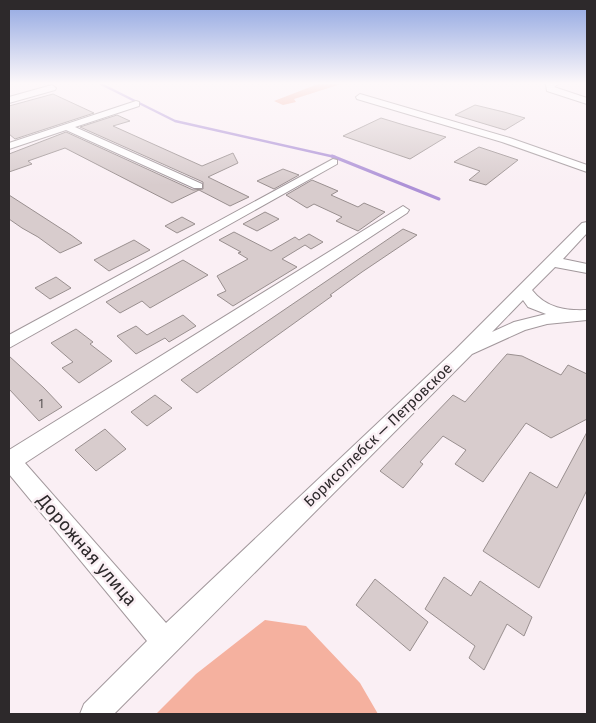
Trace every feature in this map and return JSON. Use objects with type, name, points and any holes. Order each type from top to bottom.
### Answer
[{"type":"street","points":[[9,146],[94,118]]},
{"type":"street","points":[[430,118],[506,140],[587,169]]},
{"type":"street","points":[[66,127],[198,186]]},
{"type":"street","points":[[9,342],[332,162]]},
{"type":"street","points":[[10,460],[403,210]]},
{"type":"street","name":"Борисоглебск — Петровское","points":[[94,714],[461,354],[587,226]]},
{"type":"street","points":[[573,242],[587,262]]},
{"type":"street","points":[[552,262],[571,264],[587,269]]},
{"type":"street","points":[[524,290],[534,303],[566,316]]},
{"type":"street","points":[[461,354],[520,326],[566,316],[587,315]]},
{"type":"street","name":"Дорожная улица","points":[[10,460],[166,642]]},
{"type":"shaded area","points":[[265,620],[306,626],[360,683],[378,714],[156,714],[196,674]]},
{"type":"building","points":[[9,118],[80,118],[15,139],[9,134]]},
{"type":"building","points":[[109,118],[123,118],[130,121],[113,126],[202,166],[233,153],[238,163],[208,177],[249,197],[230,206],[199,190],[172,203],[65,148],[28,161],[32,164],[9,172],[9,154],[66,132],[193,190],[203,189],[203,182],[80,127]]},
{"type":"building","points":[[381,118],[446,137],[410,159],[343,136]]},
{"type":"building","points":[[464,118],[525,118],[505,130]]},
{"type":"building","points":[[479,147],[518,160],[486,185],[469,180],[480,171],[454,162]]},
{"type":"building","points":[[283,169],[299,175],[274,189],[257,181]]},
{"type":"building","points":[[312,180],[338,191],[331,195],[358,207],[364,203],[385,212],[358,231],[336,221],[342,217],[314,204],[307,208],[286,195]]},
{"type":"building","points":[[9,195],[82,243],[60,253],[9,219]]},
{"type":"building","points":[[265,212],[279,219],[257,231],[243,224]]},
{"type":"building","points":[[182,217],[195,224],[177,233],[165,226]]},
{"type":"building","points":[[403,229],[417,235],[362,272],[330,295],[332,296],[197,393],[181,380]]},
{"type":"building","points":[[234,232],[271,251],[295,237],[299,240],[309,234],[323,242],[311,249],[305,245],[282,259],[297,267],[233,306],[217,295],[226,291],[217,276],[248,259],[238,253],[241,252],[219,240]]},
{"type":"building","points":[[134,240],[150,250],[109,271],[94,260]]},
{"type":"building","points":[[183,260],[208,275],[150,308],[142,301],[120,313],[106,302]]},
{"type":"building","points":[[56,277],[71,288],[50,299],[35,288]]},
{"type":"building","points":[[183,315],[196,326],[169,342],[165,338],[136,354],[117,336],[136,326],[147,335]]},
{"type":"building","points":[[76,329],[93,342],[90,344],[112,361],[79,383],[62,368],[73,362],[51,343]]},
{"type":"building","points":[[507,354],[522,356],[561,375],[568,365],[587,374],[587,419],[551,438],[526,423],[483,482],[455,464],[466,450],[443,436],[420,462],[423,464],[403,488],[380,471],[453,395],[465,402]]},
{"type":"building","points":[[9,356],[62,407],[39,421],[9,389]]},
{"type":"building","points":[[155,395],[172,408],[147,426],[131,412]]},
{"type":"building","points":[[105,429],[126,449],[96,471],[75,450]]},
{"type":"building","points":[[587,432],[587,490],[539,588],[483,551],[530,472],[557,488]]},
{"type":"building","points":[[444,577],[471,596],[480,581],[532,617],[524,636],[507,624],[484,670],[469,658],[475,646],[425,609]]},
{"type":"building","points":[[375,579],[428,622],[410,651],[356,605]]},
{"type":"waterway","points":[[168,118],[175,121],[334,157]]},
{"type":"waterway","points":[[334,157],[439,199]]}]
